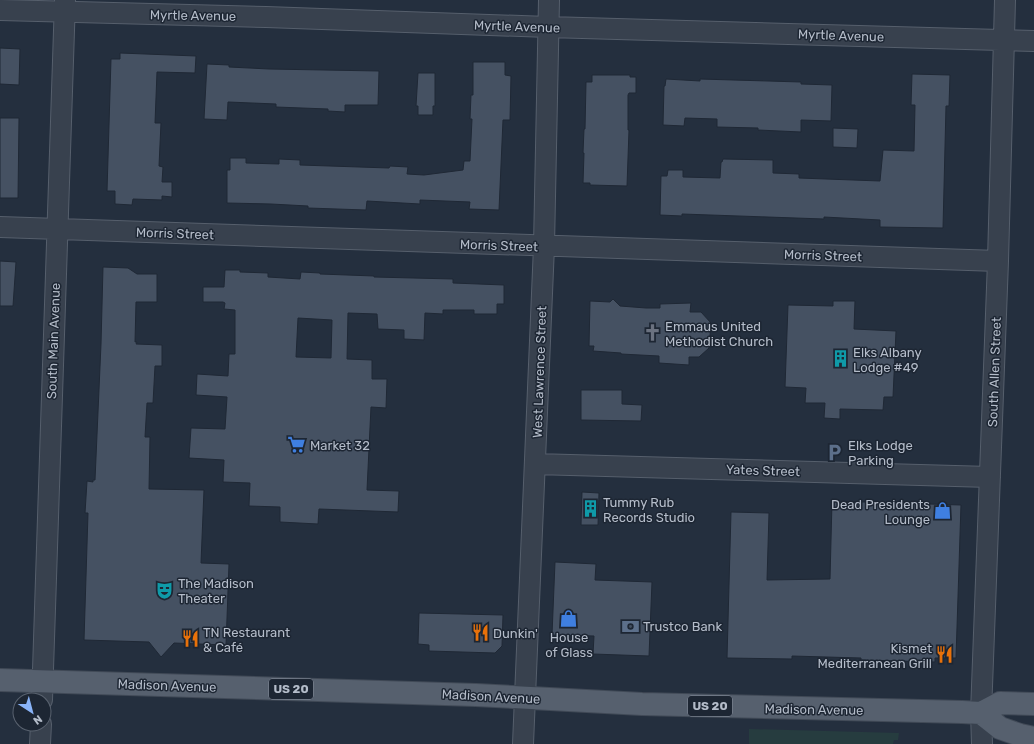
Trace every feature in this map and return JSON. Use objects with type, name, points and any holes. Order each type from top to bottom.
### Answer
[{"type":"main road","name":"Madison Avenue","points":[[0,680],[42,691],[525,697],[642,704],[981,713]]},
{"type":"main road","points":[[1030,739],[1000,728],[981,713],[1000,703],[1034,704]]},
{"type":"street","name":"West Lawrence Street","points":[[523,744],[544,246],[549,0]]},
{"type":"street","name":"South Allen Street","points":[[982,744],[981,713],[998,261],[1005,0]]},
{"type":"street","name":"Myrtle Avenue","points":[[0,10],[65,6],[266,17],[1034,41]]},
{"type":"street","name":"South Main Avenue","points":[[42,691],[65,6]]},
{"type":"street","name":"Morris Street","points":[[0,227],[998,261]]},
{"type":"street","name":"Yates Street","points":[[535,464],[990,477]]},
{"type":"street","points":[[40,744],[41,732]]},
{"type":"green space","points":[[749,729],[899,733],[898,740],[894,740],[893,744],[749,744]]},
{"type":"building","points":[[0,48],[20,49],[19,85],[0,84]]},
{"type":"building","points":[[120,53],[196,56],[195,73],[157,72],[155,123],[161,123],[159,166],[163,167],[162,182],[172,182],[172,197],[162,196],[162,200],[133,199],[132,205],[115,204],[115,191],[107,191],[111,59],[120,59]]},
{"type":"building","points":[[473,62],[505,62],[505,75],[511,76],[510,120],[503,120],[499,210],[469,209],[470,202],[420,200],[420,204],[367,201],[366,210],[308,208],[308,206],[271,204],[227,203],[227,170],[230,170],[230,158],[246,158],[246,163],[279,164],[279,159],[300,160],[300,165],[389,168],[390,166],[408,167],[407,174],[424,175],[463,170],[464,161],[470,161],[472,119],[470,119],[471,95],[473,95]]},
{"type":"building","points":[[207,64],[229,65],[229,67],[269,69],[379,71],[378,105],[345,105],[345,112],[328,111],[328,109],[276,107],[276,104],[228,102],[227,120],[204,119]]},
{"type":"building","points":[[418,73],[435,73],[435,106],[433,106],[433,115],[418,115],[418,106],[416,106]]},
{"type":"building","points":[[912,74],[950,75],[949,106],[946,106],[943,228],[880,227],[880,220],[824,217],[824,219],[682,214],[682,216],[660,215],[661,176],[667,176],[668,170],[683,170],[683,177],[720,178],[721,162],[723,159],[773,160],[773,173],[799,174],[799,178],[880,181],[883,150],[914,151],[915,105],[911,105]]},
{"type":"building","points":[[592,75],[630,75],[630,77],[636,77],[636,93],[629,93],[628,95],[629,130],[627,186],[590,185],[590,183],[583,183],[586,82],[592,82]]},
{"type":"building","points":[[666,79],[700,81],[700,79],[801,82],[801,84],[832,85],[831,121],[801,120],[801,132],[758,130],[758,128],[717,127],[717,119],[685,118],[684,126],[663,125],[664,86]]},
{"type":"building","points":[[0,118],[19,118],[18,198],[0,198]]},
{"type":"building","points":[[833,128],[858,129],[857,148],[833,147]]},
{"type":"building","points":[[0,261],[16,262],[13,306],[0,306]]},
{"type":"building","points":[[103,267],[128,268],[137,274],[157,274],[157,302],[136,302],[136,344],[162,345],[162,366],[155,366],[153,403],[147,403],[145,437],[150,437],[149,489],[204,490],[201,563],[229,564],[226,645],[174,643],[161,657],[149,642],[84,640],[88,513],[85,513],[87,481],[93,482],[93,480],[95,480]]},
{"type":"building","points":[[225,270],[268,273],[268,277],[300,279],[301,272],[374,277],[453,279],[453,283],[504,285],[504,304],[497,304],[497,314],[474,314],[474,310],[443,310],[443,314],[425,313],[424,340],[404,339],[404,330],[378,329],[377,314],[348,313],[347,359],[372,360],[372,379],[387,379],[386,408],[371,407],[367,490],[399,491],[398,512],[319,509],[318,524],[280,522],[280,507],[249,506],[250,483],[223,482],[224,460],[189,458],[191,428],[225,429],[227,397],[196,395],[197,374],[228,376],[229,354],[235,354],[235,310],[224,309],[225,303],[223,302],[203,302],[203,287],[224,287]],"holes":[[[298,318],[332,320],[331,358],[296,357]]]},
{"type":"building","name":"Emmaus United Methodist Church","points":[[613,299],[620,306],[646,308],[660,308],[660,304],[691,303],[690,312],[701,312],[711,323],[709,348],[699,357],[689,357],[689,365],[659,363],[659,356],[593,351],[594,346],[589,346],[590,301],[610,302]]},
{"type":"building","name":"Elks Albany Lodge #49","points":[[833,301],[855,301],[854,329],[896,331],[893,397],[884,397],[883,410],[840,409],[840,419],[824,418],[825,403],[805,403],[806,388],[785,387],[788,305],[833,306]]},
{"type":"building","points":[[581,390],[622,390],[622,404],[642,405],[641,421],[581,420]]},
{"type":"building","name":"Tummy Rub Records Studio","points":[[582,492],[599,493],[598,525],[581,525]]},
{"type":"building","points":[[832,501],[961,505],[956,658],[935,658],[935,662],[792,656],[792,659],[727,658],[731,512],[769,513],[767,580],[830,579]]},
{"type":"building","points":[[555,562],[596,564],[595,580],[652,582],[649,656],[593,654],[594,636],[552,635]]},
{"type":"building","points":[[419,613],[503,615],[502,646],[495,653],[429,651],[429,645],[418,644]]},
{"type":"place","name":"Emmaus United Methodist Church","points":[[652,333]]},
{"type":"place","name":"Elks Albany Lodge #49","points":[[840,359]]},
{"type":"place","name":"Market 32","points":[[297,445]]},
{"type":"place","name":"Elks Lodge Parking","points":[[835,452]]},
{"type":"place","name":"Tummy Rub Records Studio","points":[[590,509]]},
{"type":"place","name":"Dead Presidents Lounge","points":[[943,511]]},
{"type":"place","name":"The Madison Theater","points":[[165,590]]},
{"type":"place","name":"House of Glass","points":[[569,618]]},
{"type":"place","name":"Trustco Bank","points":[[630,626]]},
{"type":"place","name":"Dunkin'","points":[[480,633]]},
{"type":"place","name":"TN Restaurant & Café","points":[[190,639]]},
{"type":"place","name":"Kismet Mediterranean Grill","points":[[945,655]]}]
